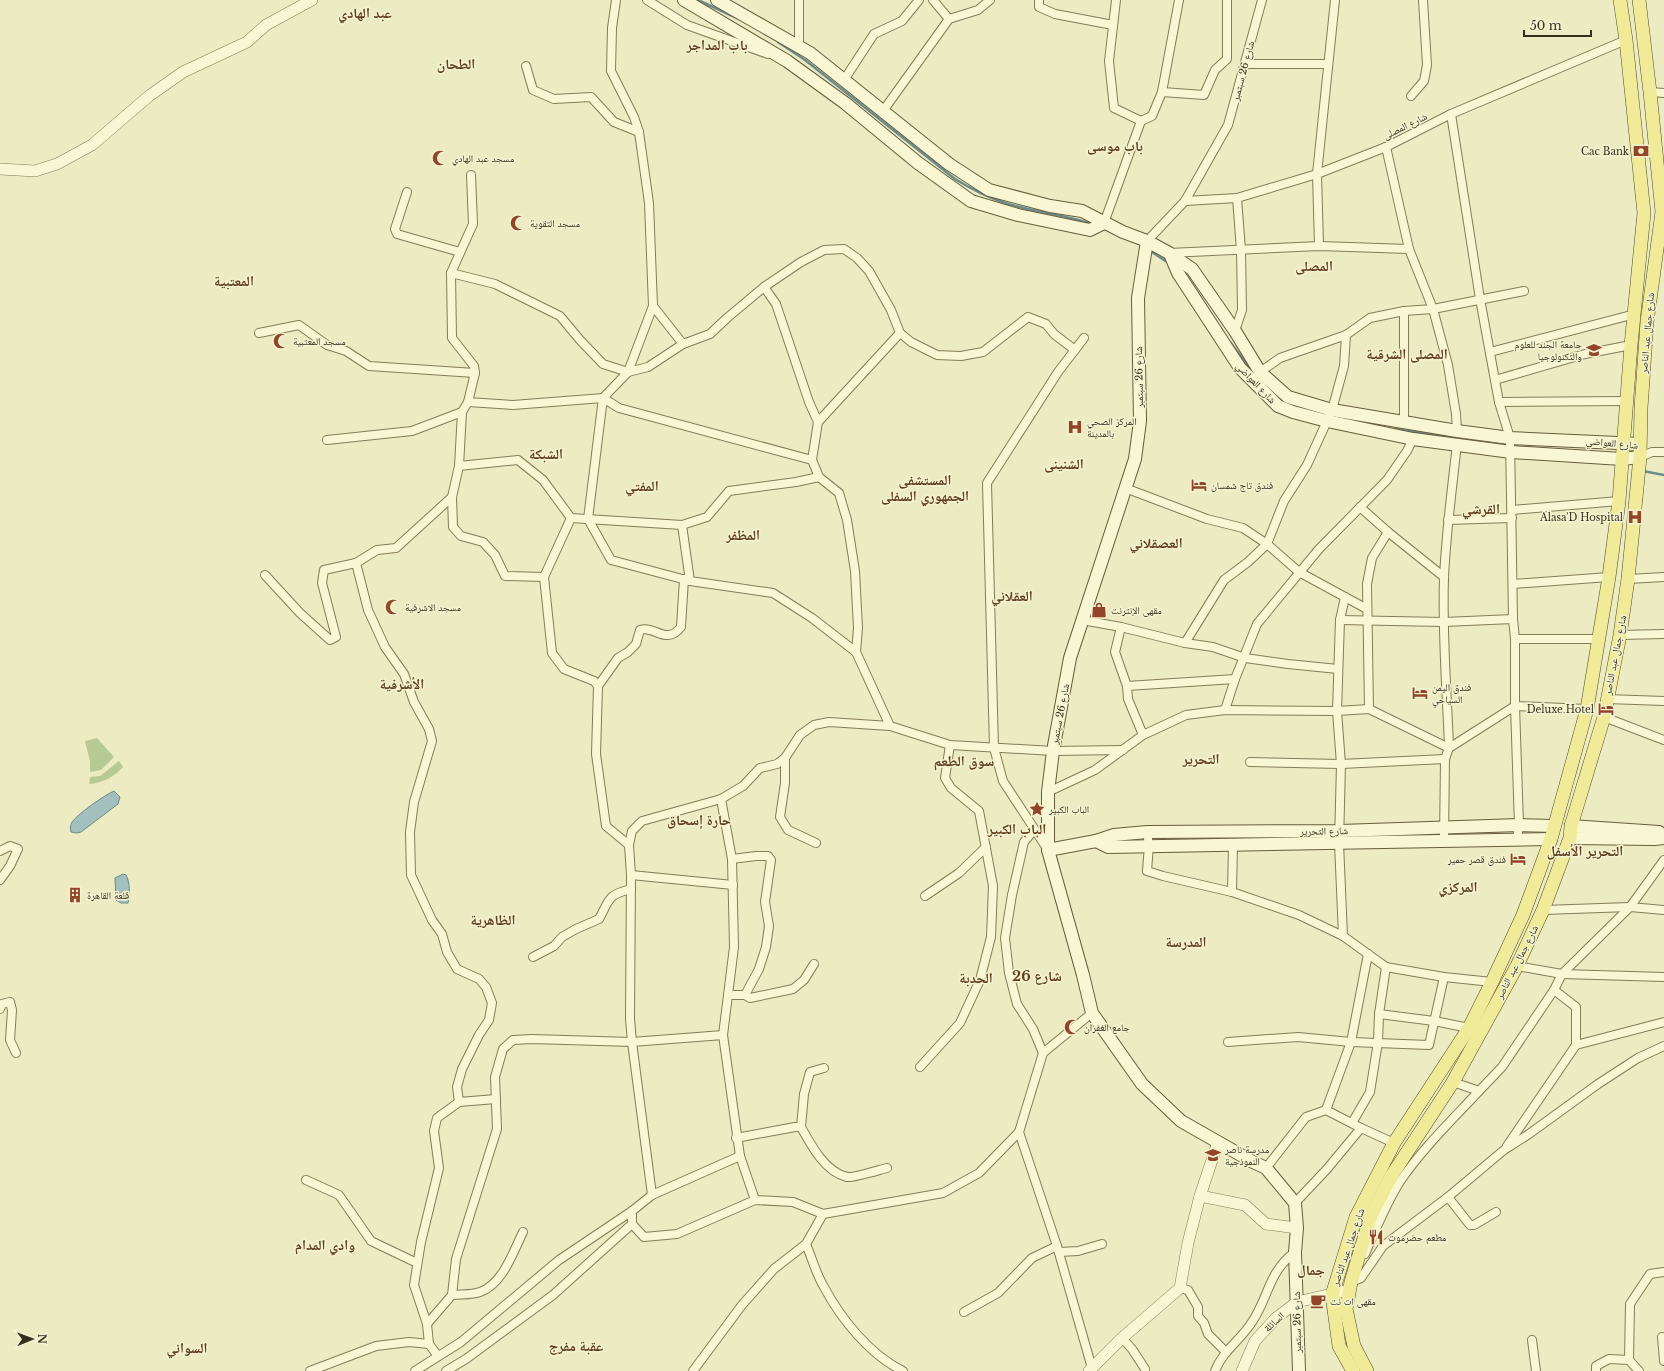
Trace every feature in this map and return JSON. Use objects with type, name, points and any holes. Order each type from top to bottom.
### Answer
[{"type":"main road","points":[[684,0],[788,61],[845,103],[918,163],[971,201],[1018,215],[1090,230],[1104,222]]},
{"type":"main road","points":[[717,0],[810,53],[949,164],[989,190],[1050,206],[1082,211],[1123,232],[1147,241],[1169,253]]},
{"type":"main road","name":"شارع جمال عبد الناصر","points":[[1353,1371],[1339,1346],[1332,1295],[1356,1217],[1394,1143],[1469,1028],[1523,915],[1551,839],[1587,709],[1609,578],[1619,501],[1631,345],[1644,212],[1626,40],[1620,0]]},
{"type":"main road","name":"شارع جمال عبد الناصر","points":[[1367,1371],[1354,1346],[1346,1310],[1371,1215],[1392,1175],[1453,1082],[1517,966],[1543,910],[1570,832],[1604,717],[1620,635],[1628,579],[1640,457],[1646,322],[1663,212],[1639,0]]},
{"type":"main road","points":[[788,61],[799,47]]},
{"type":"main road","name":"شارع 26 سبتمبر","points":[[1147,241],[1138,298],[1140,420],[1135,459],[1070,658],[1053,752],[1048,792],[1048,850],[1083,975],[1092,1013],[1142,1084],[1181,1121],[1266,1168],[1295,1203],[1299,1371]]},
{"type":"main road","name":"شارع العواضي","points":[[1169,253],[1192,269],[1235,331],[1260,372],[1288,397],[1332,410],[1457,431],[1510,438],[1624,442],[1640,444]]},
{"type":"main road","name":"شارع العواضي","points":[[1169,253],[1178,273],[1240,368],[1278,406],[1293,412],[1327,421],[1414,439],[1511,452],[1622,459],[1640,457]]},
{"type":"main road","name":"شارع التحرير","points":[[1048,850],[1096,841],[1114,835],[1147,832],[1340,830],[1519,824],[1554,826]]},
{"type":"main road","points":[[1570,832],[1664,832]]},
{"type":"main road","points":[[1570,832],[1655,839],[1664,838]]},
{"type":"main road","name":"شارع التحرير","points":[[1096,841],[1108,847],[1149,845],[1233,845],[1551,839]]},
{"type":"street","points":[[0,169],[35,171],[57,164],[92,145],[149,96],[183,72],[247,42],[266,25],[312,0]]},
{"type":"street","points":[[616,0],[612,28],[611,71],[634,117],[638,132],[649,203],[653,306],[628,372],[603,398],[588,519],[611,560],[687,580],[773,593],[812,618],[856,652],[890,726]]},
{"type":"street","points":[[647,0],[687,25],[788,61]]},
{"type":"street","points":[[799,0],[799,47]]},
{"type":"street","points":[[844,80],[874,34],[902,21],[919,0]]},
{"type":"street","points":[[933,0],[949,19]]},
{"type":"street","points":[[883,111],[949,19],[978,10],[990,0]]},
{"type":"street","points":[[1039,0],[1039,7],[1055,14],[1113,25]]},
{"type":"street","points":[[1116,0],[1109,61],[1114,108],[1141,121]]},
{"type":"street","points":[[1104,222],[1141,121],[1152,116],[1162,92],[1179,0]]},
{"type":"street","points":[[1162,92],[1204,94],[1215,70],[1227,59],[1227,0]]},
{"type":"street","name":"شارع 26 سبتمبر","points":[[1147,241],[1185,201],[1228,125],[1262,0]]},
{"type":"street","points":[[1319,246],[1317,174],[1335,0]]},
{"type":"street","points":[[1411,96],[1424,81],[1427,65],[1423,0]]},
{"type":"street","name":"شارع المصلى","points":[[1185,201],[1237,198],[1317,174],[1386,146],[1451,114],[1626,40]]},
{"type":"street","points":[[1245,64],[1328,64]]},
{"type":"street","points":[[526,66],[533,90],[554,99],[591,97],[614,122],[638,132]]},
{"type":"street","points":[[1650,92],[1664,93]]},
{"type":"street","points":[[1451,114],[1480,300],[1499,402],[1510,438],[1513,619],[1515,639],[1515,706],[1519,824],[1517,839]]},
{"type":"street","points":[[1386,146],[1408,249],[1433,309],[1448,365],[1456,414],[1457,431]]},
{"type":"street","points":[[471,175],[472,224],[451,272],[452,338],[470,359],[474,366],[475,373],[468,402],[462,412],[459,466],[452,497],[453,527],[461,536],[483,542],[496,556],[505,576],[544,577]]},
{"type":"street","points":[[407,192],[395,229],[397,234],[460,252]]},
{"type":"street","points":[[1235,331],[1242,310],[1241,250],[1237,198]]},
{"type":"street","points":[[1169,253],[1319,246],[1408,249]]},
{"type":"street","points":[[451,272],[495,284],[560,316],[580,340],[604,364],[628,372],[648,367],[683,344],[710,334],[764,287],[801,262],[824,250],[844,249],[857,258],[869,271],[891,310],[900,333],[911,342],[937,355],[961,356],[983,352],[1028,317],[1046,324],[1054,334],[1075,350]]},
{"type":"street","points":[[764,287],[776,304],[808,402],[818,422]]},
{"type":"street","points":[[1260,372],[1280,358],[1346,335],[1370,318],[1404,311],[1433,309],[1524,291]]},
{"type":"street","points":[[653,306],[683,344]]},
{"type":"street","points":[[1404,311],[1404,422]]},
{"type":"street","points":[[1490,352],[1635,314]]},
{"type":"street","points":[[259,333],[299,325],[327,345],[346,351],[369,366],[475,373]]},
{"type":"street","points":[[856,652],[858,628],[856,571],[848,520],[840,493],[819,477],[812,460],[818,422],[900,333]]},
{"type":"street","points":[[1185,643],[1224,580],[1248,562],[1267,544],[1284,501],[1307,465],[1332,410],[1344,366],[1346,335]]},
{"type":"street","points":[[1048,850],[1002,781],[994,748],[987,483],[1058,372],[1084,338]]},
{"type":"street","points":[[1495,380],[1585,354],[1631,345]]},
{"type":"street","points":[[468,402],[513,405],[603,398],[619,408],[812,460]]},
{"type":"street","points":[[1499,402],[1627,402]]},
{"type":"street","points":[[327,440],[412,431],[462,412]]},
{"type":"street","points":[[1225,710],[1235,679],[1245,658],[1257,624],[1319,549],[1387,480],[1414,439]]},
{"type":"street","points":[[1444,840],[1445,760],[1449,748],[1444,622],[1444,577],[1448,520],[1457,444]]},
{"type":"street","name":"شارع العواضي","points":[[1640,444],[1652,452]]},
{"type":"street","points":[[1652,452],[1664,452]]},
{"type":"street","name":"شارع العواضي","points":[[1640,457],[1652,452]]},
{"type":"street","points":[[459,466],[518,460],[543,480],[571,518]]},
{"type":"street","points":[[571,518],[682,525],[707,517],[729,491],[796,482],[819,477]]},
{"type":"street","points":[[1125,488],[1207,519],[1243,528],[1267,544],[1299,572],[1367,609]]},
{"type":"street","points":[[265,575],[300,613],[330,640],[336,637],[322,583],[324,570],[356,563],[377,550],[396,548],[452,497]]},
{"type":"street","points":[[1448,520],[1619,501]]},
{"type":"street","points":[[1360,507],[1388,532],[1444,577]]},
{"type":"street","points":[[571,518],[544,577],[552,653],[564,669],[594,681],[598,686]]},
{"type":"street","points":[[629,845],[606,826],[596,754],[598,686],[618,658],[628,652],[636,644],[640,630],[644,629],[664,636],[676,632],[681,627],[687,580],[682,525]]},
{"type":"street","points":[[1369,709],[1367,584],[1372,558],[1388,532]]},
{"type":"street","points":[[356,563],[368,610],[384,647],[404,674],[414,702],[429,729],[432,741],[414,802],[410,832],[411,875],[432,920],[442,934],[447,952],[457,969],[479,979],[486,987],[492,1003],[489,1020],[479,1034],[462,1070],[458,1088],[459,1102]]},
{"type":"street","points":[[1628,579],[1664,577]]},
{"type":"street","points":[[1513,584],[1609,578]]},
{"type":"street","points":[[1343,936],[1339,843],[1341,764],[1337,711],[1340,620],[1345,597]]},
{"type":"street","points":[[1340,620],[1444,622],[1513,619]]},
{"type":"street","points":[[1082,620],[1121,627],[1185,643],[1213,647],[1245,658],[1338,670]]},
{"type":"street","points":[[1121,627],[1115,652],[1127,686],[1128,699],[1143,735]]},
{"type":"street","points":[[1620,635],[1664,634]]},
{"type":"street","points":[[1515,639],[1599,639]]},
{"type":"street","points":[[1127,686],[1235,679]]},
{"type":"street","points":[[1607,699],[1664,701]]},
{"type":"street","points":[[1449,748],[1515,706],[1587,709]]},
{"type":"street","points":[[1048,792],[1095,770],[1143,735],[1186,715],[1225,710],[1337,711],[1369,709],[1449,748]]},
{"type":"street","points":[[1604,717],[1664,740]]},
{"type":"street","points":[[652,1195],[630,1019],[631,874],[629,845],[632,831],[642,822],[721,799],[743,786],[760,768],[777,764],[785,758],[800,735],[814,725],[829,722],[890,726],[950,745],[1053,752],[1123,750]]},
{"type":"street","points":[[920,1067],[960,1023],[980,980],[991,938],[993,886],[979,811],[951,788],[945,778],[950,745]]},
{"type":"street","points":[[785,758],[785,783],[780,817],[788,830],[816,843]]},
{"type":"street","points":[[1250,762],[1341,764],[1445,760]]},
{"type":"street","points":[[721,799],[732,859],[734,947],[723,1035],[736,1138],[740,1156],[755,1200]]},
{"type":"street","points":[[1034,830],[1024,842],[1012,895],[1005,938],[1009,973],[1017,1004],[1033,1029],[1043,1053]]},
{"type":"street","points":[[1147,832],[1149,845],[1148,871],[1163,876],[1232,892],[1299,915],[1343,936],[1386,967],[1492,982]]},
{"type":"street","points":[[1232,892],[1233,845]]},
{"type":"street","points":[[0,851],[10,846],[18,849],[10,866],[0,880]]},
{"type":"street","points":[[925,896],[959,873],[986,846]]},
{"type":"street","points":[[732,859],[768,856],[771,860],[765,902],[769,926],[766,947],[759,969],[746,995]]},
{"type":"street","points":[[1352,1284],[1376,1228],[1400,1181],[1425,1149],[1502,1066],[1554,990],[1562,974],[1630,907],[1664,860]]},
{"type":"street","points":[[631,874],[733,885]]},
{"type":"street","points":[[533,957],[554,946],[562,937],[599,919],[608,899],[619,892],[631,889]]},
{"type":"street","points":[[1543,910],[1630,907],[1664,910]]},
{"type":"street","points":[[1326,1110],[1351,1042],[1368,954]]},
{"type":"street","points":[[728,995],[746,995],[750,998],[793,989],[804,980],[814,964]]},
{"type":"street","points":[[1517,966],[1562,974],[1664,977]]},
{"type":"street","points":[[1352,1124],[1370,1092],[1378,1042],[1379,1014],[1386,967]]},
{"type":"street","points":[[1228,1042],[1298,1037],[1351,1042],[1429,1045],[1444,976]]},
{"type":"street","points":[[1504,1150],[1576,1045],[1576,1007],[1554,990]]},
{"type":"street","points":[[0,1009],[2,1004],[10,1002],[12,1010],[10,1040],[16,1053]]},
{"type":"street","points":[[632,1211],[632,1224],[644,1237],[677,1234],[755,1200],[793,1202],[823,1214],[942,1193],[979,1173],[1019,1132],[1043,1053],[1092,1013]]},
{"type":"street","points":[[1379,1014],[1434,1021],[1469,1028]]},
{"type":"street","points":[[1576,1045],[1664,1022]]},
{"type":"street","points":[[427,1324],[452,1296],[456,1259],[497,1129],[495,1077],[503,1049],[513,1040],[532,1038],[632,1042],[723,1035]]},
{"type":"street","points":[[1352,1284],[1361,1278],[1383,1246],[1448,1197],[1504,1150],[1626,1065],[1664,1046]]},
{"type":"street","points":[[824,1068],[810,1072],[804,1094],[801,1127],[820,1159],[839,1173],[848,1177],[887,1168]]},
{"type":"street","points":[[1453,1082],[1479,1091]]},
{"type":"street","points":[[438,1356],[429,1344],[427,1324],[414,1285],[417,1263],[439,1168],[434,1131],[437,1118],[459,1102],[496,1098]]},
{"type":"street","points":[[1266,1168],[1306,1117],[1326,1110],[1352,1124],[1394,1143]]},
{"type":"street","points":[[736,1138],[801,1127]]},
{"type":"street","points":[[1295,1203],[1361,1128]]},
{"type":"street","points":[[1019,1132],[1058,1249],[1091,1370]]},
{"type":"street","points":[[1091,1370],[1122,1338],[1180,1288],[1188,1243],[1200,1196],[1218,1142]]},
{"type":"street","points":[[415,1371],[461,1342],[506,1306],[559,1260],[632,1211],[652,1195],[740,1156]]},
{"type":"street","points":[[306,1180],[339,1196],[370,1241],[417,1263]]},
{"type":"street","points":[[1200,1196],[1245,1205],[1266,1224],[1296,1228]]},
{"type":"street","points":[[1448,1197],[1470,1225],[1474,1225],[1496,1212]]},
{"type":"street","points":[[693,1371],[742,1305],[774,1269],[806,1244],[823,1214]]},
{"type":"street","points":[[446,1371],[466,1359],[553,1295],[632,1224]]},
{"type":"street","points":[[452,1296],[479,1292],[492,1286],[502,1273],[523,1232]]},
{"type":"street","points":[[806,1244],[823,1287],[848,1322],[867,1345],[895,1367],[903,1371]]},
{"type":"street","points":[[964,1312],[998,1293],[1032,1258],[1058,1249],[1078,1252],[1102,1244]]},
{"type":"street","points":[[1214,1371],[1218,1362],[1252,1322],[1276,1270],[1284,1260],[1295,1252]]},
{"type":"street","points":[[1639,1371],[1629,1360],[1630,1304],[1650,1274],[1664,1272]]},
{"type":"street","name":"السائلة","points":[[1242,1371],[1255,1341],[1276,1318],[1297,1302],[1332,1295],[1352,1284]]},
{"type":"street","points":[[1180,1288],[1188,1290],[1198,1307],[1198,1316],[1204,1323],[1208,1334],[1226,1352]]},
{"type":"street","points":[[1252,1322],[1255,1341]]},
{"type":"street","points":[[1662,1337],[1664,1361]]},
{"type":"street","points":[[1122,1338],[1132,1349],[1145,1369]]},
{"type":"street","points":[[1532,1340],[1536,1371]]},
{"type":"street","points":[[310,1371],[376,1346],[409,1342],[429,1344]]},
{"type":"street","points":[[1596,1371],[1596,1366],[1609,1359],[1629,1360]]},
{"type":"green space","points":[[97,738],[114,757],[101,770],[90,772],[90,761],[85,741]]},
{"type":"green space","points":[[119,761],[123,767],[116,774],[104,781],[89,784],[90,777],[100,776]]},
{"type":"water","points":[[114,791],[120,797],[118,804],[81,832],[71,832],[70,828],[75,818]]},
{"type":"water","points":[[123,874],[126,875],[129,885],[128,903],[121,903],[116,900],[115,878]]},
{"type":"waterway","points":[[698,0],[739,19]]},
{"type":"waterway","points":[[778,42],[805,60],[961,183],[1005,203],[1092,224]]},
{"type":"waterway","points":[[1149,250],[1170,264]]},
{"type":"waterway","points":[[1230,342],[1252,371]]},
{"type":"waterway","points":[[1275,395],[1287,403],[1300,408]]},
{"type":"waterway","points":[[1395,429],[1461,439]]},
{"type":"waterway","points":[[1643,471],[1664,475]]},
{"type":"place","name":"Cac Bank","points":[[1641,151]]},
{"type":"place","name":"مسجد عبد الهادي","points":[[440,158]]},
{"type":"place","name":"مسجد التقوية","points":[[518,223]]},
{"type":"place","name":"مسجد المعتبية","points":[[281,341]]},
{"type":"place","name":"جامعة الجند للعلوم والتكنولوجيا","points":[[1594,350]]},
{"type":"place","name":"المركز الصحي بالمدينة","points":[[1075,427]]},
{"type":"place","name":"فندق تاج شمسان","points":[[1199,485]]},
{"type":"place","name":"Alasa'D Hospital","points":[[1635,517]]},
{"type":"place","name":"مسجد الاشرفية","points":[[393,607]]},
{"type":"place","name":"مقهى الإنترنت","points":[[1099,610]]},
{"type":"place","name":"فندق اليمن السياحي","points":[[1420,693]]},
{"type":"place","name":"Deluxe Hotel","points":[[1606,709]]},
{"type":"place","name":"الباب الكبير","points":[[1037,809]]},
{"type":"place","name":"فندق قصر حمير","points":[[1518,859]]},
{"type":"place","name":"قلعة القاهرة","points":[[75,895]]},
{"type":"place","name":"جامع الغفران","points":[[1072,1027]]},
{"type":"place","name":"مدرسة ناصر النموذجية","points":[[1213,1155]]},
{"type":"place","name":"مطعم حضرموت","points":[[1376,1237]]},
{"type":"place","name":"مقهى ات نت","points":[[1318,1301]]},
{"type":"district","name":"عبد الهادي","points":[[365,13]]},
{"type":"district","name":"باب المداجر","points":[[717,45]]},
{"type":"district","name":"الطحان","points":[[456,64]]},
{"type":"district","name":"باب موسى","points":[[1115,146]]},
{"type":"district","name":"المصلى","points":[[1314,266]]},
{"type":"district","name":"المعتبية","points":[[234,281]]},
{"type":"district","name":"المصلى الشرقية","points":[[1407,354]]},
{"type":"district","name":"الشبكة","points":[[546,454]]},
{"type":"district","name":"الشنينى","points":[[1064,464]]},
{"type":"district","name":"المفتي","points":[[642,486]]},
{"type":"district","name":"المستشفى الجمهوري السفلى","points":[[925,488]]},
{"type":"district","name":"القرشي","points":[[1481,509]]},
{"type":"district","name":"المظفر","points":[[743,535]]},
{"type":"district","name":"العصقلاني","points":[[1156,543]]},
{"type":"district","name":"العقلاني","points":[[1012,596]]},
{"type":"district","name":"الأشرفية","points":[[402,684]]},
{"type":"district","name":"التحرير","points":[[1201,759]]},
{"type":"district","name":"سوق الطعم","points":[[964,761]]},
{"type":"district","name":"حارة إسحاق","points":[[699,820]]},
{"type":"district","name":"الباب الكبير","points":[[1017,829]]},
{"type":"district","name":"التحرير الأسفل","points":[[1585,851]]},
{"type":"district","name":"المركزي","points":[[1458,887]]},
{"type":"district","name":"الظاهرية","points":[[493,920]]},
{"type":"district","name":"المدرسة","points":[[1186,942]]},
{"type":"district","name":"شارع 26","points":[[1037,976]]},
{"type":"district","name":"الحدبة","points":[[976,978]]},
{"type":"district","name":"وادي المدام","points":[[325,1245]]},
{"type":"district","name":"جمال","points":[[1311,1270]]},
{"type":"district","name":"عقبة مفرج","points":[[576,1346]]},
{"type":"district","name":"السواني","points":[[187,1348]]}]
